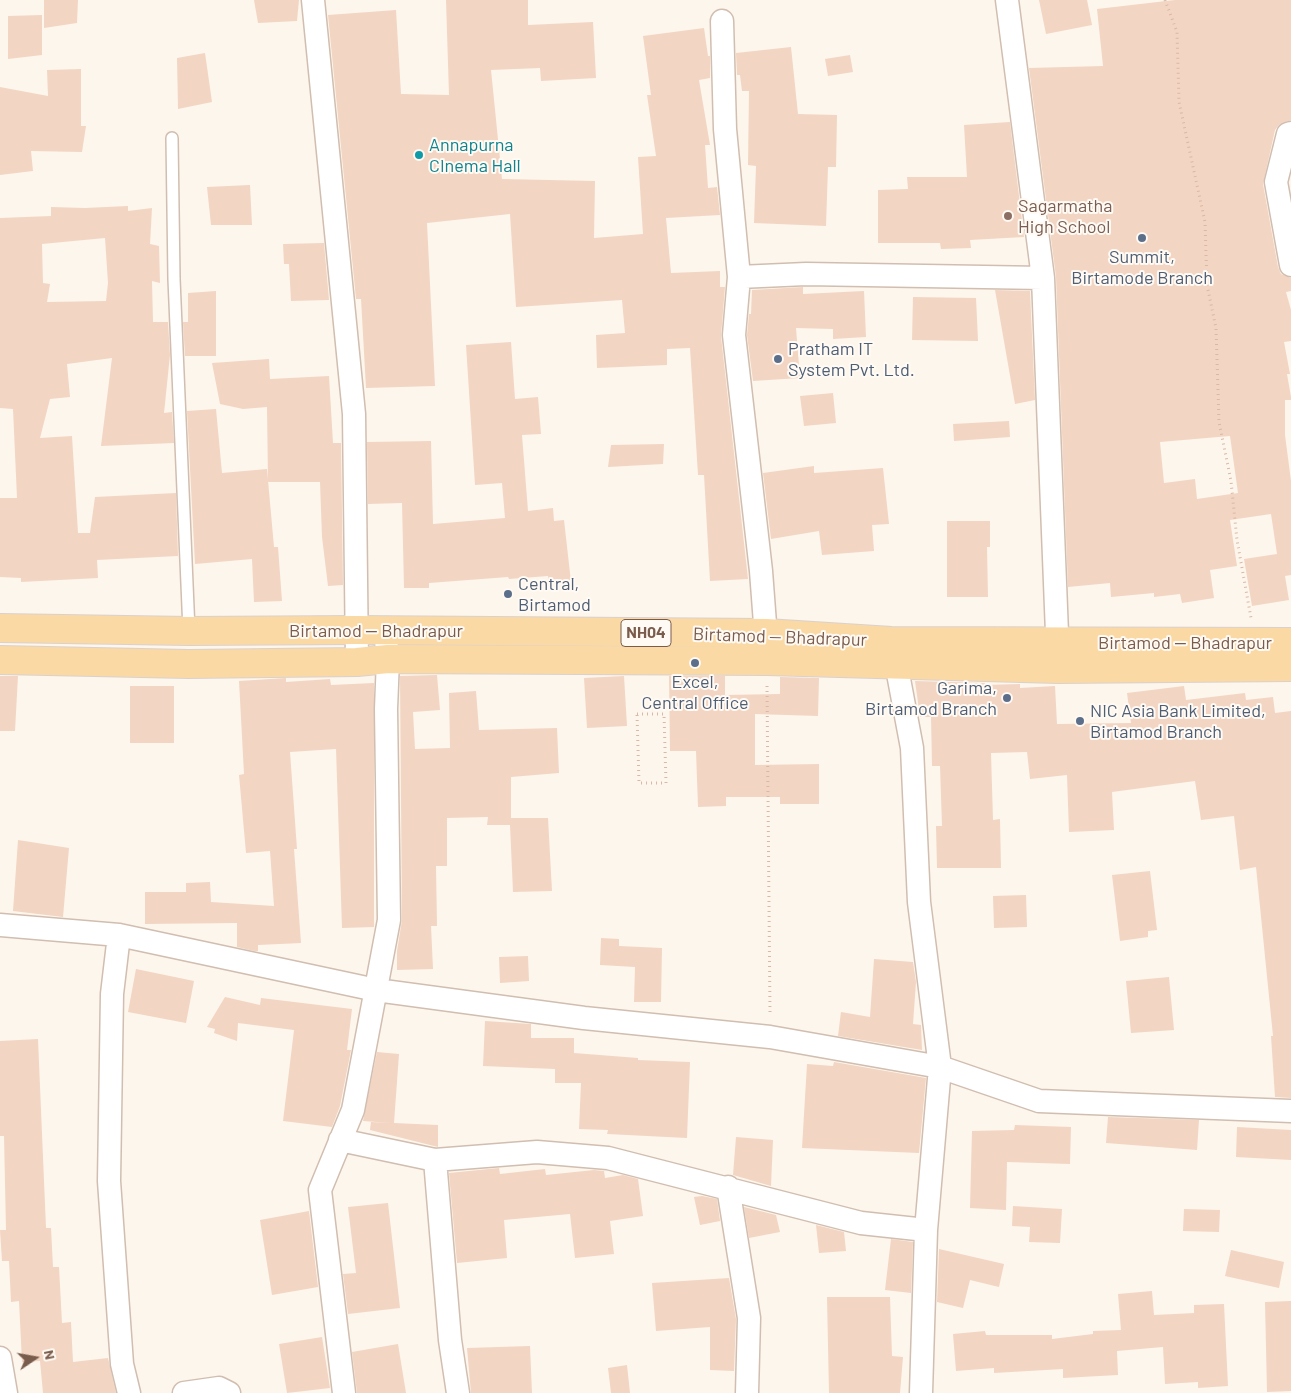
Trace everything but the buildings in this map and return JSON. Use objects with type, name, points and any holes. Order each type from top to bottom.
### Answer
[{"type":"main road","name":"Birtamod — Bhadrapur","points":[[0,628],[189,631],[385,630],[766,633],[891,641],[1058,656],[1291,667]]},
{"type":"main road","name":"Birtamod — Bhadrapur","points":[[0,660],[188,664],[356,662],[388,659],[896,663],[1058,656],[1256,642],[1291,642]]},
{"type":"street","points":[[313,0],[354,414],[356,662]]},
{"type":"street","points":[[1007,0],[1043,278],[1058,656]]},
{"type":"street","points":[[722,21],[725,129],[739,277],[734,335],[766,633],[767,661]]},
{"type":"street","points":[[1291,133],[1288,134],[1276,182],[1291,265]]},
{"type":"street","points":[[739,277],[806,274],[1043,278]]},
{"type":"street","points":[[344,1393],[320,1190],[353,1110],[389,920],[386,709],[388,659],[385,630]]},
{"type":"street","points":[[896,663],[912,748],[919,902],[940,1067],[926,1230],[921,1393]]},
{"type":"street","points":[[0,925],[120,935],[376,990],[584,1018],[770,1037],[940,1067],[1039,1101],[1291,1111]]},
{"type":"street","points":[[120,935],[112,994],[109,1181],[122,1364],[129,1393]]},
{"type":"street","points":[[340,1140],[435,1160],[537,1152],[599,1157],[728,1187],[861,1222],[926,1230]]},
{"type":"street","points":[[435,1160],[450,1340],[458,1393]]},
{"type":"street","points":[[728,1187],[749,1318],[748,1393]]},
{"type":"street","points":[[0,1358],[6,1393]]},
{"type":"street","points":[[184,1393],[219,1388],[229,1393]]},
{"type":"lane","points":[[172,138],[174,279],[189,631]]},
{"type":"path","points":[[1165,0],[1177,32],[1179,102],[1205,222],[1207,285],[1216,328],[1219,422],[1231,481],[1237,540],[1256,642]]},
{"type":"path","points":[[767,661],[770,1037]]},
{"type":"path","points":[[637,714],[664,714],[666,783],[639,783],[637,714]]},
{"type":"place","name":"Annapurna CInema Hall","points":[[419,155]]},
{"type":"place","name":"Sagarmatha High School","points":[[1008,216]]},
{"type":"place","name":"Summit, Birtamode Branch","points":[[1142,238]]},
{"type":"place","name":"Pratham IT System Pvt. Ltd.","points":[[778,359]]},
{"type":"place","name":"Central, Birtamod","points":[[508,594]]},
{"type":"place","name":"Excel, Central Office","points":[[695,663]]},
{"type":"place","name":"Garima, Birtamod Branch","points":[[1007,698]]},
{"type":"place","name":"NIC Asia Bank Limited, Birtamod Branch","points":[[1080,721]]}]
